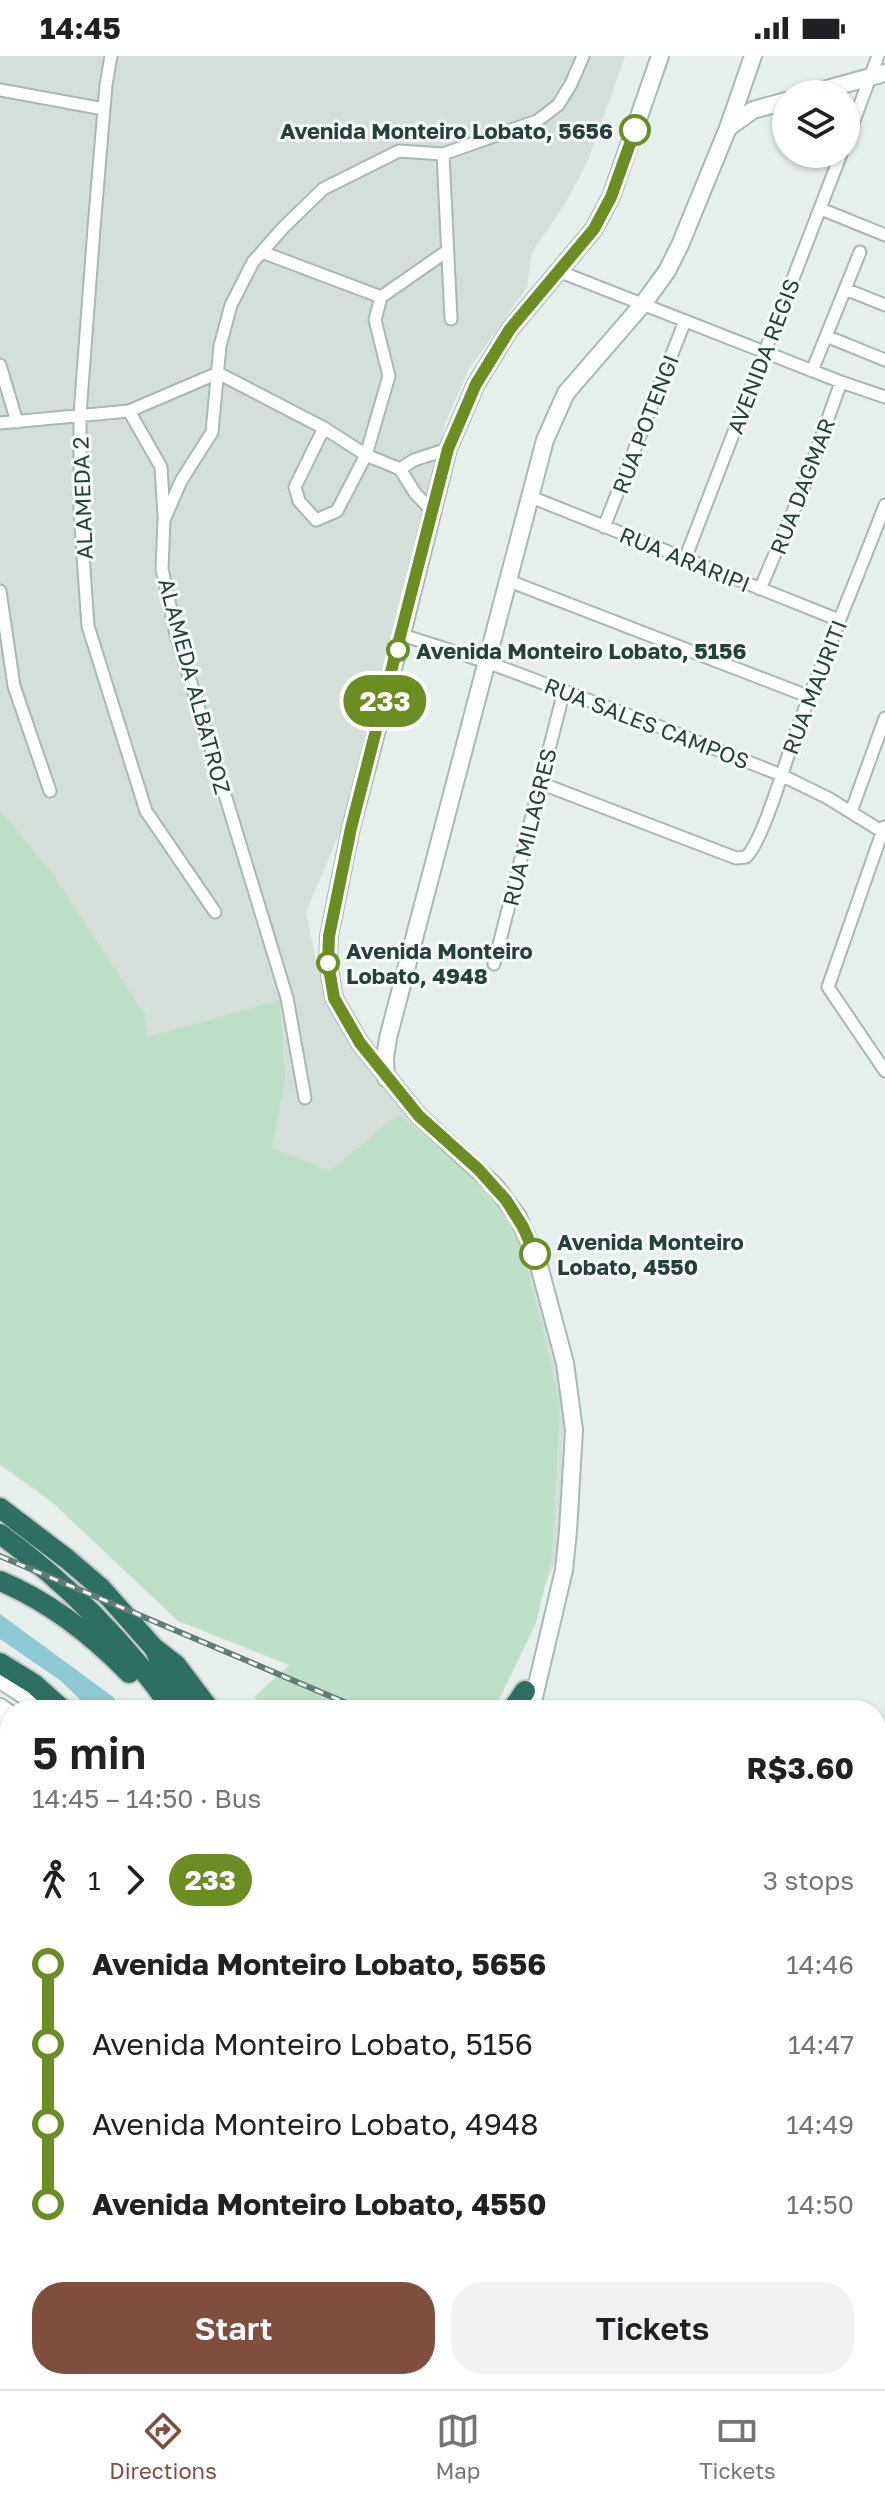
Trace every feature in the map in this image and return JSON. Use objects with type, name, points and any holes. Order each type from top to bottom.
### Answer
[{"type":"highway","points":[[0,1508],[101,1588],[154,1648],[176,1665],[202,1700]]},
{"type":"highway","points":[[0,1534],[42,1566],[113,1637],[166,1700]]},
{"type":"highway","points":[[0,1581],[32,1597],[88,1636],[154,1700]]},
{"type":"highway","points":[[154,1648],[165,1674],[185,1700]]},
{"type":"highway","points":[[0,1663],[34,1684],[52,1700]]},
{"type":"main road","points":[[523,1700],[542,1657],[564,1570],[575,1452],[573,1408],[565,1363],[538,1262],[513,1208],[478,1169],[430,1128],[360,1043],[334,998],[328,963],[329,936],[351,828],[448,449],[476,384],[510,329],[594,229],[611,197],[660,56]]},
{"type":"main road","points":[[386,1078],[388,1038],[545,440],[566,393],[643,304],[667,271],[728,128],[753,56]]},
{"type":"main road","points":[[737,103],[753,110]]},
{"type":"main road","points":[[728,128],[753,110],[772,105]]},
{"type":"main road","points":[[360,1043],[375,1043],[388,1038]]},
{"type":"main road","points":[[0,1680],[31,1700]]},
{"type":"street","name":"ALAMEDA 2","points":[[111,56],[104,109],[80,414],[80,512],[88,626],[146,811],[215,912]]},
{"type":"street","name":"ALAMEDA ALBATROZ","points":[[305,1098],[287,998],[176,634],[162,569],[164,520],[181,481],[212,432],[220,346],[231,305],[253,262],[283,228],[323,189],[399,151],[443,154],[537,121],[558,105],[583,56]]},
{"type":"street","points":[[860,113],[878,75],[878,56]]},
{"type":"street","points":[[0,90],[104,109]]},
{"type":"street","points":[[443,154],[451,319]]},
{"type":"street","name":"AVENIDA REGIS","points":[[685,559],[836,168]]},
{"type":"street","points":[[821,209],[885,235]]},
{"type":"street","points":[[324,428],[295,487],[299,501],[316,520],[337,511],[366,455],[389,376],[375,320],[381,297],[447,251]]},
{"type":"street","points":[[262,252],[381,297]]},
{"type":"street","points":[[812,371],[860,252]]},
{"type":"street","points":[[558,271],[885,397]]},
{"type":"street","points":[[845,289],[885,305]]},
{"type":"street","name":"RUA POTENGI","points":[[604,527],[685,321]]},
{"type":"street","points":[[826,336],[885,360]]},
{"type":"street","points":[[0,365],[17,422]]},
{"type":"street","points":[[0,423],[129,411],[218,373],[324,428],[366,455],[400,469],[415,493],[431,510]]},
{"type":"street","name":"RUA DAGMAR","points":[[760,589],[804,486],[841,382]]},
{"type":"street","points":[[129,411],[161,467],[164,520]]},
{"type":"street","points":[[400,469],[414,460],[448,449]]},
{"type":"street","name":"RUA ARARIPI","points":[[531,497],[839,620]]},
{"type":"street","name":"RUA MAURITI","points":[[540,783],[736,858],[750,854],[885,505]]},
{"type":"street","points":[[509,581],[810,697]]},
{"type":"street","points":[[0,591],[14,686],[50,791]]},
{"type":"street","name":"RUA SALES CAMPOS","points":[[402,635],[487,662],[781,775],[884,829]]},
{"type":"street","name":"RUA MILAGRES","points":[[494,964],[564,691]]},
{"type":"street","points":[[851,812],[885,718]]},
{"type":"street","points":[[884,829],[828,987],[885,1071]]},
{"type":"shaded area","points":[[0,56],[625,56],[588,160],[565,204],[532,252],[527,287],[469,369],[446,421],[342,827],[306,912],[318,971],[328,1000],[343,1026],[485,1179],[526,1241],[565,1400],[557,1558],[493,1700],[454,1700],[178,1621],[54,1504],[0,1465]]},
{"type":"green space","points":[[0,810],[52,873],[145,1015],[148,1037],[280,1000],[285,1080],[272,1148],[330,1171],[399,1114],[491,1192],[523,1249],[560,1403],[552,1556],[536,1623],[499,1700],[257,1700],[254,1697],[289,1665],[178,1621],[48,1498],[0,1464]]},
{"type":"water","points":[[0,1614],[116,1700],[81,1700],[61,1681],[0,1639]]},
{"type":"railway","points":[[0,1556],[339,1700]]},
{"type":"bus line","name":"233","points":[[535,1254],[513,1208],[495,1186],[419,1116],[360,1043],[334,998],[329,980],[329,936],[351,828],[431,510],[455,430],[476,384],[510,329],[594,229],[611,197],[635,130]]},
{"type":"place","name":"Avenida Monteiro Lobato, 5656","points":[[635,130]]},
{"type":"place","name":"Avenida Monteiro Lobato, 5156","points":[[398,650]]},
{"type":"place","name":"Avenida Monteiro Lobato, 4948","points":[[328,963]]},
{"type":"place","name":"Avenida Monteiro Lobato, 4550","points":[[535,1254]]}]
